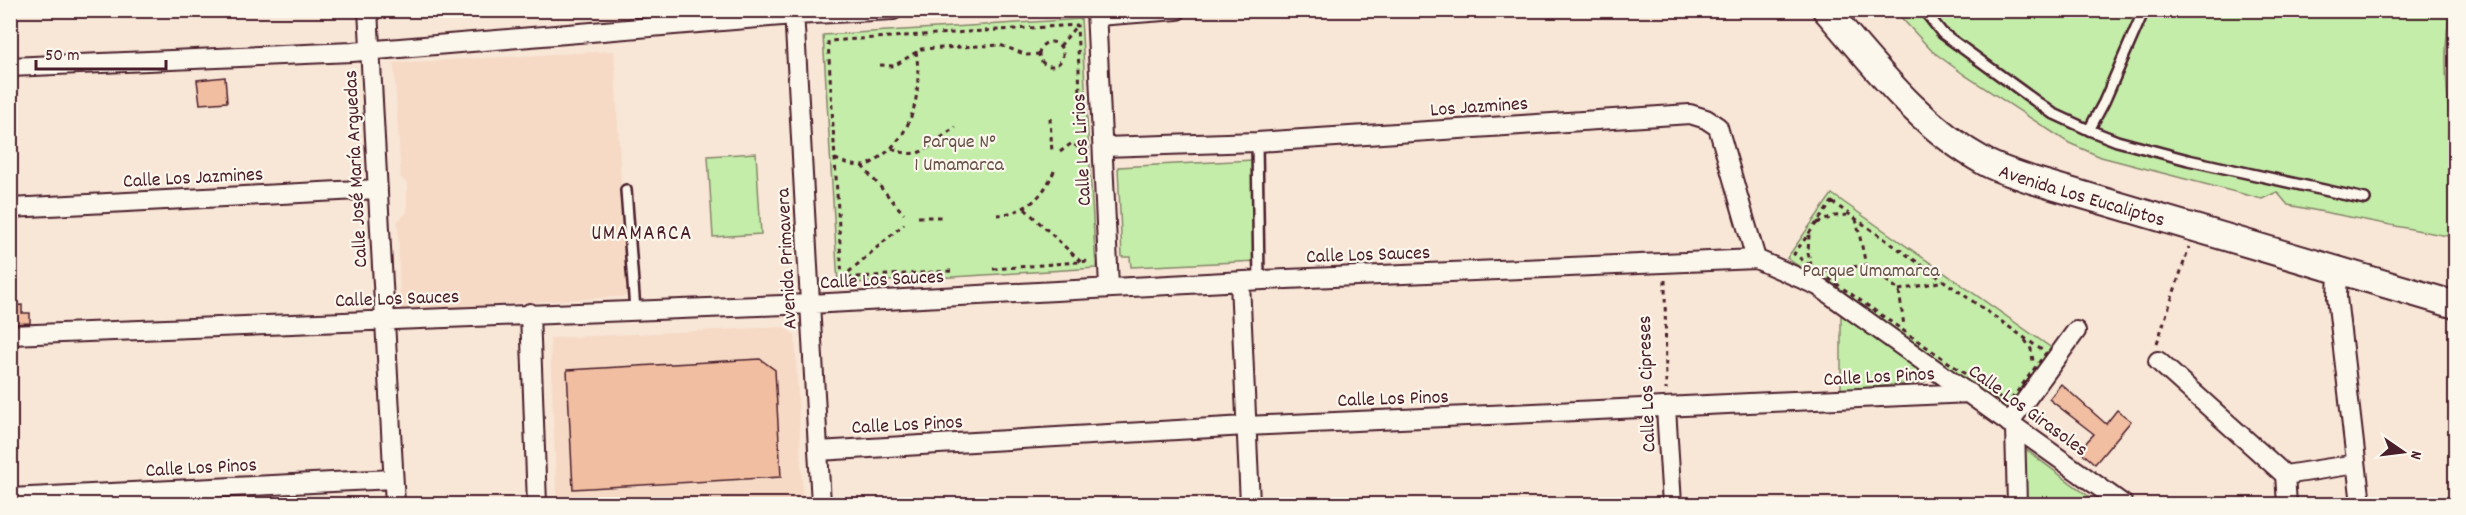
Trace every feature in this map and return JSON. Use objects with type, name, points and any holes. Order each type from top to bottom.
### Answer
[{"type":"street","name":"Calle José María Arguedas","points":[[368,10],[394,504]]},
{"type":"street","points":[[10,67],[370,51],[794,13],[893,10]]},
{"type":"street","points":[[1096,13],[1178,10]]},
{"type":"street","name":"Avenida Los Eucaliptos","points":[[1826,10],[1902,98],[1935,128],[1985,162],[2032,180],[2456,305]]},
{"type":"street","name":"Avenida Primavera","points":[[794,13],[821,504]]},
{"type":"street","name":"Calle Los Lirios","points":[[1096,13],[1109,287]]},
{"type":"street","name":"Los Jazmines","points":[[1103,147],[1257,142],[1690,114],[1706,119],[1718,127],[1756,259]]},
{"type":"street","name":"Calle Los Jazmines","points":[[10,207],[378,189]]},
{"type":"street","name":"Calle Los Sauces","points":[[10,335],[530,313],[810,304],[1109,287],[1756,259]]},
{"type":"street","name":"Calle Los Girasoles","points":[[1756,259],[1818,286],[2123,504]]},
{"type":"street","points":[[2338,270],[2337,297],[2361,504]]},
{"type":"street","points":[[1240,282],[1250,504]]},
{"type":"street","name":"Avenida Los Eucaliptos","points":[[2393,286],[2439,292],[2456,288]]},
{"type":"street","points":[[530,313],[537,504]]},
{"type":"street","points":[[2017,504],[2012,425],[2076,332]]},
{"type":"street","points":[[2158,361],[2284,475],[2287,504]]},
{"type":"street","name":"Calle Los Pinos","points":[[818,451],[1246,426],[1970,393]]},
{"type":"street","name":"Calle Los Cipreses","points":[[1666,408],[1672,504]]},
{"type":"street","points":[[2284,475],[2356,464]]},
{"type":"street","name":"Calle Los Pinos","points":[[10,498],[393,479]]},
{"type":"lane","points":[[1924,10],[1942,33],[2052,113],[2089,130],[2117,141],[2188,160],[2366,199]]},
{"type":"lane","points":[[2089,130],[2104,102],[2144,10]]},
{"type":"lane","points":[[1257,142],[1259,280]]},
{"type":"lane","points":[[626,190],[635,310]]},
{"type":"path","points":[[1060,46],[1049,42],[1042,46],[1039,54],[1044,63],[1055,65],[1062,57],[1060,46],[1077,25]]},
{"type":"path","points":[[1077,25],[1081,94]]},
{"type":"path","points":[[842,278],[828,40],[1077,25]]},
{"type":"path","points":[[880,65],[894,66],[916,51],[1000,45],[1016,52],[1039,54]]},
{"type":"path","points":[[835,159],[862,166],[869,165],[892,148],[912,115],[918,96],[919,71],[916,51]]},
{"type":"path","points":[[1050,118],[1052,153]]},
{"type":"path","points":[[892,148],[908,155],[923,151],[956,127]]},
{"type":"path","points":[[1060,152],[1072,143],[1084,151],[1083,140]]},
{"type":"path","points":[[862,166],[904,214]]},
{"type":"path","points":[[997,215],[1011,214],[1025,209],[1039,197],[1055,169]]},
{"type":"path","points":[[1832,202],[1850,215],[2046,353],[2008,404],[1794,254],[1832,202]]},
{"type":"path","points":[[1025,209],[1082,263]]},
{"type":"path","points":[[1816,224],[1835,216],[1850,215]]},
{"type":"path","points":[[918,217],[942,217]]},
{"type":"path","points":[[1856,219],[1866,266],[1899,290],[1904,331]]},
{"type":"path","points":[[842,278],[904,224]]},
{"type":"path","points":[[2158,361],[2156,345],[2195,228]]},
{"type":"path","points":[[1809,234],[1808,253],[1812,267]]},
{"type":"path","points":[[993,269],[1090,262],[1090,251]]},
{"type":"path","name":"Calle Los Cipreses","points":[[1664,263],[1666,408]]},
{"type":"path","points":[[1819,272],[1866,266]]},
{"type":"path","points":[[842,278],[951,271]]},
{"type":"path","points":[[1899,290],[1944,281]]},
{"type":"path","points":[[2025,338],[2033,357],[2032,372]]},
{"type":"path","points":[[2012,392],[2019,390]]},
{"type":"path","points":[[1991,392],[2003,393]]},
{"type":"shaded area","points":[[614,51],[627,296],[400,311],[398,221],[407,212],[407,183],[401,178],[394,63]]},
{"type":"shaded area","points":[[783,327],[795,335],[803,504],[557,504],[550,338]]},
{"type":"green space","points":[[1895,11],[2450,11],[2446,72],[2456,181],[2455,230],[2447,236],[2288,205],[2277,192],[2262,199],[2101,157],[2069,143],[1966,76],[1932,51]]},
{"type":"green space","name":"Parque N° 1 Umamarca","points":[[1081,19],[1096,268],[838,284],[823,35]]},
{"type":"green space","points":[[756,153],[761,234],[713,237],[708,156]]},
{"type":"green space","points":[[1253,160],[1258,261],[1131,267],[1130,257],[1122,257],[1118,167]]},
{"type":"green space","name":"Parque Umamarca","points":[[1832,194],[2053,349],[2008,412],[1787,258]]},
{"type":"green space","points":[[1841,315],[1846,316],[1927,372],[1925,382],[1841,390]]},
{"type":"green space","points":[[2022,448],[2025,449],[2099,504],[2020,504]]},
{"type":"building","points":[[225,77],[227,102],[200,104],[197,80]]},
{"type":"building","points":[[22,305],[22,313],[30,313],[30,323],[10,324],[10,306]]},
{"type":"building","points":[[760,359],[775,370],[781,477],[573,489],[567,370]]},
{"type":"building","points":[[2061,384],[2106,424],[2117,410],[2131,421],[2095,464],[2079,450],[2094,434],[2049,399]]},
{"type":"district","name":"UMAMARCA","points":[[642,232]]}]
